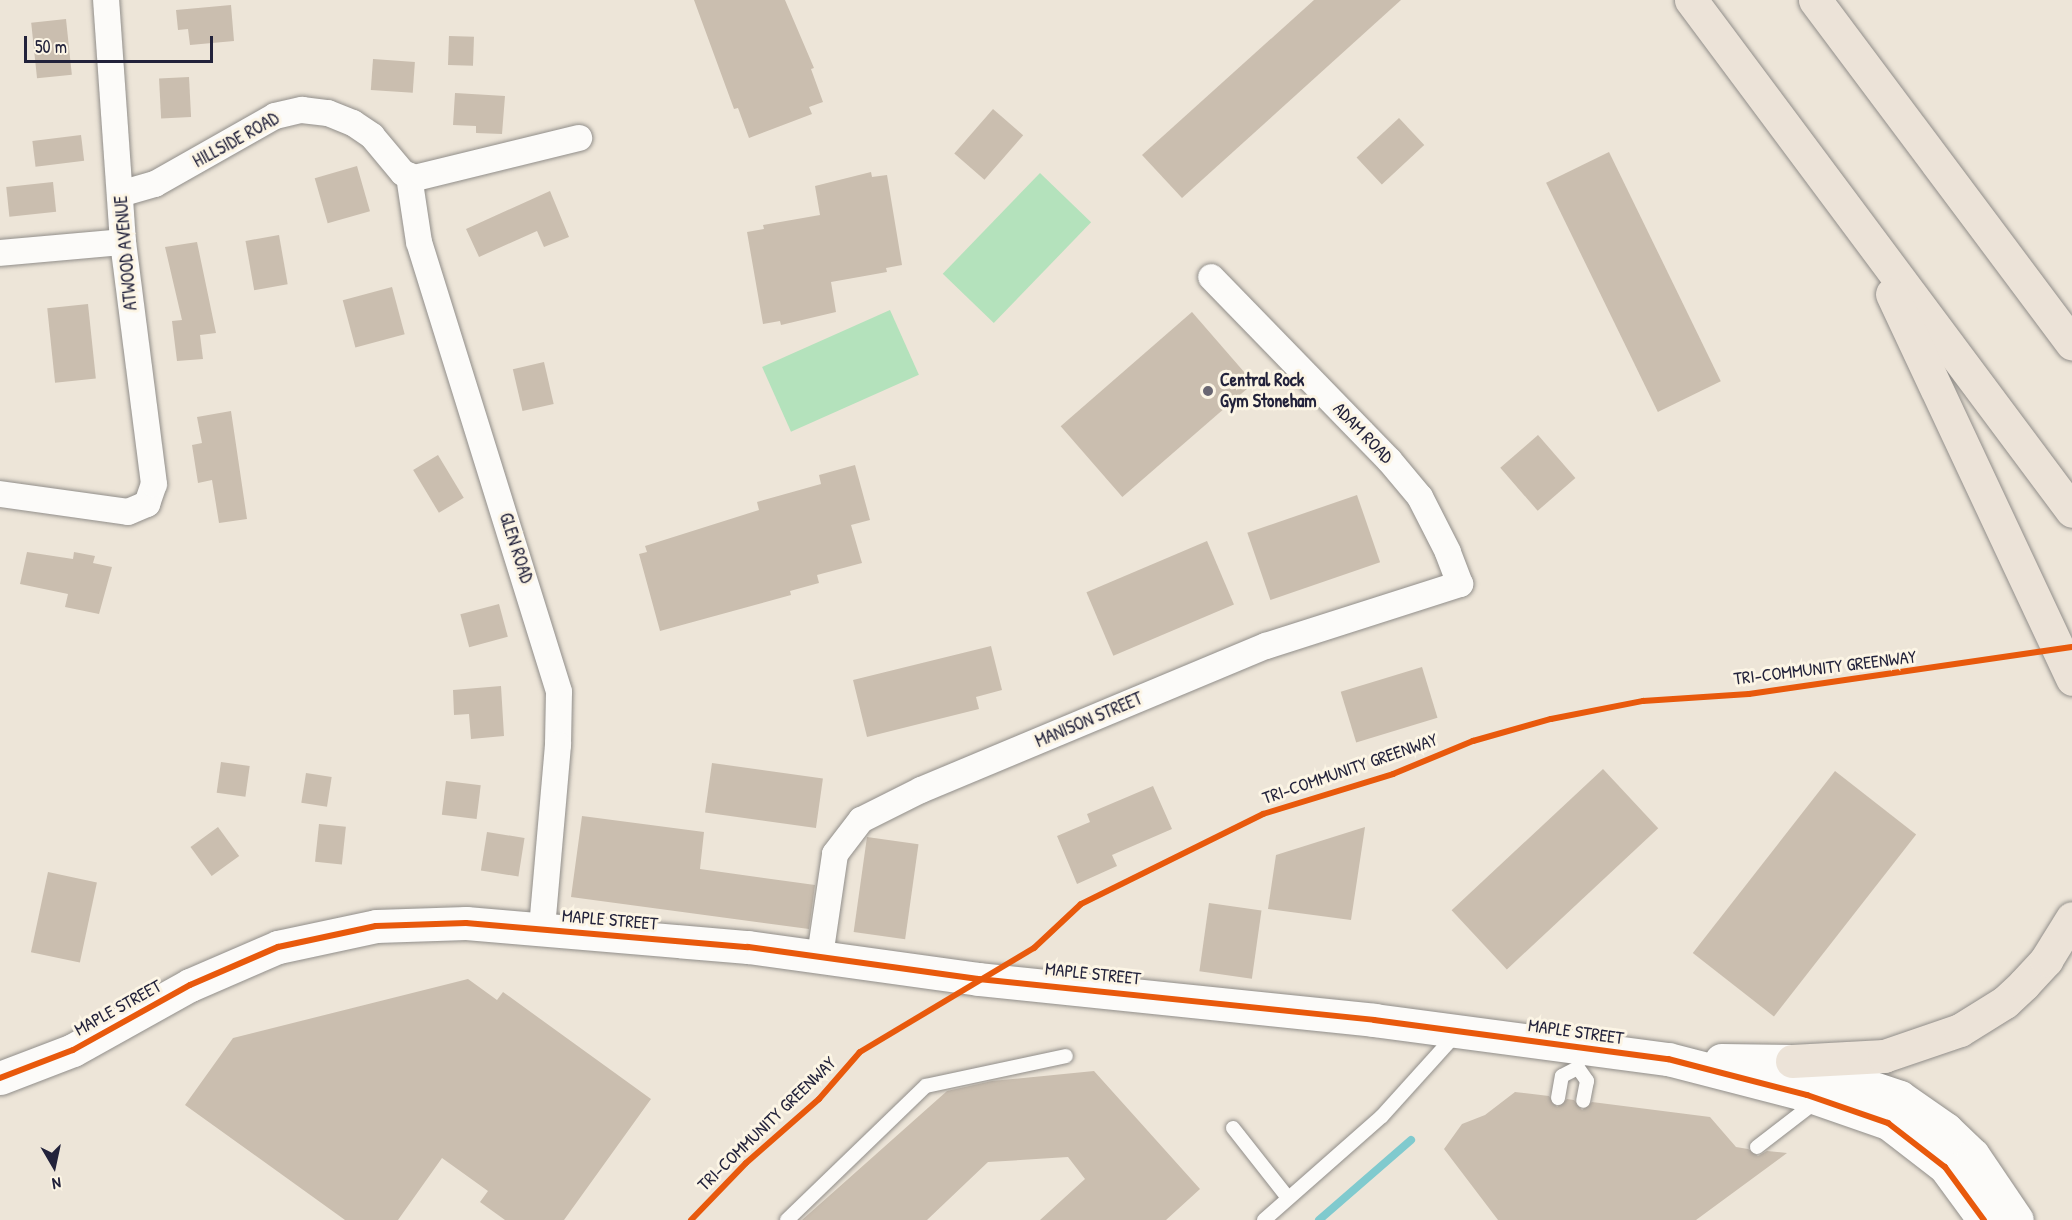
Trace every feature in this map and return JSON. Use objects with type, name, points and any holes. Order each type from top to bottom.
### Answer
[{"type":"highway","points":[[1815,0],[2066,333]]},
{"type":"highway","points":[[1693,2],[2072,511]]},
{"type":"highway","points":[[1859,225],[2072,680]]},
{"type":"highway","points":[[1792,1061],[1884,1056],[1960,1030],[1997,1008],[2024,984],[2046,960],[2072,918]]},
{"type":"street","name":"ATWOOD AVENUE","points":[[0,494],[98,511],[134,512],[147,504],[154,477],[123,242],[106,0]]},
{"type":"street","name":"HILLSIDE ROAD","points":[[120,194],[155,184],[275,116],[302,110],[328,113],[353,123],[372,136],[409,177]]},
{"type":"street","points":[[409,177],[423,178],[579,138]]},
{"type":"street","name":"GLEN ROAD","points":[[409,177],[419,242],[559,692],[558,745],[542,929]]},
{"type":"street","points":[[0,253],[123,242]]},
{"type":"street","name":"ADAM ROAD","points":[[1210,277],[1389,460],[1420,497],[1448,552],[1460,584]]},
{"type":"street","name":"MANISON STREET","points":[[820,956],[835,854],[861,820],[921,790],[1266,646],[1460,584]]},
{"type":"street","name":"MAPLE STREET","points":[[0,1078],[73,1050],[206,976],[287,944],[336,933],[405,924],[542,929],[820,956],[979,979],[1459,1031],[1579,1058],[1792,1061],[1879,1088],[1920,1109],[1973,1155],[2017,1220]]},
{"type":"street","name":"MAPLE STREET","points":[[1668,1059],[1869,1114],[1905,1133],[1945,1167],[1984,1220]]},
{"type":"lane","points":[[1264,1220],[1382,1116],[1459,1031]]},
{"type":"lane","points":[[787,1220],[926,1086],[1066,1056]]},
{"type":"lane","points":[[1558,1098],[1562,1076],[1579,1058],[1587,1081],[1583,1101]]},
{"type":"lane","points":[[1757,1147],[1820,1099]]},
{"type":"lane","points":[[1233,1128],[1288,1198]]},
{"type":"green space","points":[[1040,173],[1091,222],[994,323],[943,274]]},
{"type":"green space","points":[[890,310],[919,375],[791,432],[762,367]]},
{"type":"building","points":[[694,0],[785,0],[814,68],[811,69],[823,102],[809,107],[812,114],[749,138],[738,108],[734,109]]},
{"type":"building","points":[[1314,0],[1401,0],[1182,198],[1142,155]]},
{"type":"building","points":[[231,5],[234,41],[190,45],[188,29],[178,30],[176,10]]},
{"type":"building","points":[[66,19],[72,75],[37,78],[31,23]]},
{"type":"building","points":[[449,36],[474,37],[473,66],[448,65]]},
{"type":"building","points":[[373,59],[415,62],[413,93],[371,90]]},
{"type":"building","points":[[189,77],[191,117],[161,119],[159,79]]},
{"type":"building","points":[[455,93],[505,96],[502,134],[476,133],[476,126],[453,125]]},
{"type":"building","points":[[993,109],[1023,135],[984,180],[954,154]]},
{"type":"building","points":[[1399,118],[1424,145],[1382,185],[1357,158]]},
{"type":"building","points":[[81,135],[84,161],[36,167],[32,141]]},
{"type":"building","points":[[1609,152],[1721,381],[1658,412],[1546,183]]},
{"type":"building","points":[[357,166],[370,211],[328,223],[315,178]]},
{"type":"building","points":[[871,172],[872,177],[887,175],[902,265],[886,268],[887,272],[831,282],[836,312],[781,325],[780,321],[763,324],[747,232],[764,229],[763,225],[820,215],[815,186]]},
{"type":"building","points":[[53,182],[56,212],[9,217],[6,187]]},
{"type":"building","points":[[550,191],[569,237],[544,247],[537,231],[479,257],[466,229]]},
{"type":"building","points":[[279,235],[288,284],[254,290],[246,241]]},
{"type":"building","points":[[197,242],[216,333],[200,335],[203,359],[177,361],[172,321],[182,320],[165,247]]},
{"type":"building","points":[[392,287],[405,334],[355,348],[343,300]]},
{"type":"building","points":[[88,304],[96,379],[55,383],[47,308]]},
{"type":"building","points":[[1192,312],[1254,383],[1122,497],[1061,426]]},
{"type":"building","points":[[544,362],[554,404],[522,411],[513,369]]},
{"type":"building","points":[[231,411],[247,519],[219,523],[212,480],[198,483],[192,445],[202,443],[197,417]]},
{"type":"building","points":[[1538,435],[1575,478],[1538,511],[1500,468]]},
{"type":"building","points":[[438,455],[464,498],[439,513],[413,470]]},
{"type":"building","points":[[855,465],[870,520],[851,525],[862,563],[817,575],[819,583],[790,591],[791,595],[660,631],[639,554],[647,552],[645,546],[759,510],[757,502],[821,484],[819,475]]},
{"type":"building","points":[[1357,495],[1380,562],[1270,600],[1247,533]]},
{"type":"building","points":[[1207,541],[1234,605],[1113,656],[1086,592]]},
{"type":"building","points":[[27,552],[73,559],[74,552],[95,556],[93,563],[112,567],[99,614],[65,607],[68,594],[20,584]]},
{"type":"building","points":[[499,604],[508,637],[469,647],[460,614]]},
{"type":"building","points":[[991,646],[1002,690],[976,697],[979,709],[867,737],[853,680]]},
{"type":"building","points":[[1422,667],[1437,718],[1356,743],[1341,692]]},
{"type":"building","points":[[501,686],[504,736],[471,739],[469,714],[454,715],[453,690]]},
{"type":"building","points":[[221,762],[250,766],[245,797],[217,793]]},
{"type":"building","points":[[712,763],[823,779],[816,828],[705,813]]},
{"type":"building","points":[[1603,769],[1658,828],[1507,969],[1452,910]]},
{"type":"building","points":[[1835,771],[1916,834],[1774,1016],[1693,953]]},
{"type":"building","points":[[306,773],[332,777],[327,807],[301,803]]},
{"type":"building","points":[[446,781],[481,785],[477,819],[442,815]]},
{"type":"building","points":[[1153,786],[1172,829],[1112,855],[1117,866],[1077,884],[1057,836],[1090,822],[1087,814]]},
{"type":"building","points":[[582,816],[704,832],[700,869],[815,885],[809,929],[571,897]]},
{"type":"building","points":[[319,824],[346,827],[342,865],[315,862]]},
{"type":"building","points":[[218,827],[239,856],[212,876],[190,847]]},
{"type":"building","points":[[1365,827],[1351,920],[1268,909],[1276,855]]},
{"type":"building","points":[[487,832],[525,838],[518,876],[481,871]]},
{"type":"building","points":[[867,837],[918,844],[905,939],[854,932]]},
{"type":"building","points":[[48,872],[97,882],[80,963],[31,952]]},
{"type":"building","points":[[1209,903],[1261,910],[1252,979],[1199,971]]},
{"type":"building","points":[[468,979],[497,1000],[503,992],[651,1099],[564,1220],[505,1220],[480,1202],[488,1191],[442,1158],[398,1220],[345,1220],[185,1105],[233,1038]]},
{"type":"building","points":[[1094,1071],[1200,1189],[1166,1220],[1040,1220],[1085,1179],[1068,1157],[988,1162],[927,1220],[802,1220],[947,1091],[992,1081]]},
{"type":"building","points":[[1515,1092],[1549,1096],[1557,1107],[1567,1099],[1574,1100],[1582,1110],[1592,1102],[1710,1117],[1736,1147],[1748,1149],[1758,1156],[1767,1151],[1787,1153],[1696,1220],[1498,1220],[1444,1149],[1462,1124],[1485,1115]]},
{"type":"waterway","points":[[1319,1220],[1411,1140]]},
{"type":"cycle path","name":"TRI-COMMUNITY GREENWAY","points":[[691,1220],[746,1163],[819,1099],[860,1052],[1034,948],[1081,904],[1263,814],[1393,774],[1473,741],[1551,719],[1643,701],[1749,694],[2072,647]]},
{"type":"cycle path","points":[[0,1078],[73,1050],[190,985],[278,947],[376,926],[466,923],[748,947],[979,979],[1374,1020],[1668,1059],[1807,1095],[1888,1123],[1945,1167],[1984,1220]]},
{"type":"place","name":"Central Rock Gym Stoneham","points":[[1208,391]]}]
